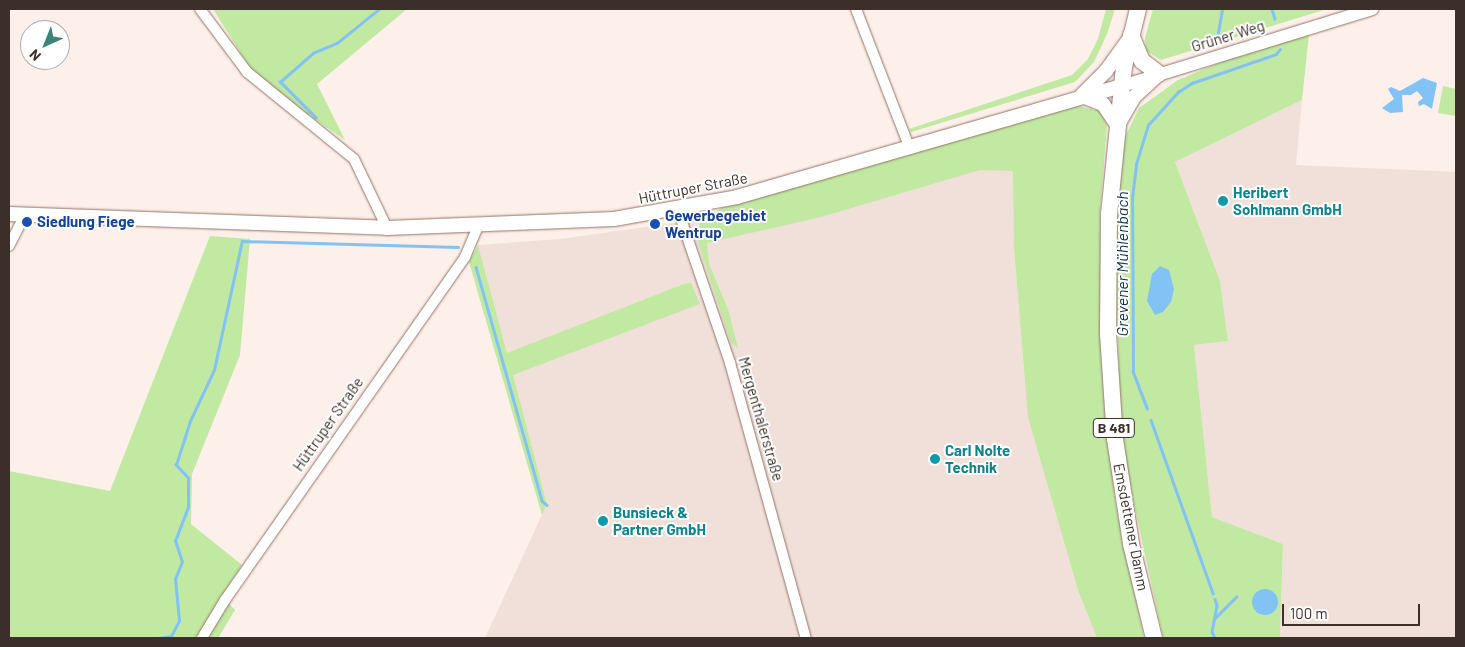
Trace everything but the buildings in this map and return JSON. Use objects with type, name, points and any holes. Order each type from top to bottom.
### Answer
[{"type":"main road","name":"B 481","points":[[1122,86],[1131,35],[1138,9]]},
{"type":"main road","points":[[1131,35],[1142,61],[1160,74],[1134,97],[1118,126],[1103,104],[1082,96],[1106,70],[1131,35]]},
{"type":"main road","name":"Hüttruper Straße","points":[[9,214],[387,228],[571,223],[678,210],[796,181],[909,146],[1122,86]]},
{"type":"main road","name":"Emsdettener Damm","points":[[1122,86],[1109,214],[1108,334],[1115,439],[1131,544],[1154,638]]},
{"type":"street","points":[[200,9],[247,72],[354,160],[387,228]]},
{"type":"street","points":[[856,9],[909,146]]},
{"type":"street","name":"Grüner Weg","points":[[1122,86],[1372,9]]},
{"type":"street","name":"Mergenthalerstraße","points":[[678,210],[730,363],[806,638]]},
{"type":"street","points":[[9,246],[25,214]]},
{"type":"street","name":"Hüttruper Straße","points":[[202,638],[225,600],[466,257],[478,227]]},
{"type":"shaded area","points":[[1302,100],[1296,165],[1456,172],[1456,638],[1280,638],[1283,544],[1212,517],[1194,345],[1228,341],[1220,281],[1175,162]]},
{"type":"shaded area","name":"Gewerbegebiet Wentrup","points":[[1049,120],[1090,328],[1130,638],[485,638],[547,504],[478,245],[560,239],[674,223],[768,202]]},
{"type":"green space","points":[[213,9],[407,9],[317,84],[345,140],[294,105],[250,68]]},
{"type":"green space","points":[[1106,9],[1115,9],[1107,34],[1094,62],[1075,82],[911,132],[909,129],[1072,75],[1088,59],[1098,39]]},
{"type":"green space","points":[[1153,9],[1327,9],[1161,60],[1146,51],[1145,38]]},
{"type":"green space","points":[[1309,34],[1302,100],[1175,162],[1220,281],[1228,341],[1194,345],[1212,517],[1283,544],[1280,638],[1163,638],[1121,443],[1115,239],[1125,137],[1139,108],[1178,80],[1238,55]]},
{"type":"green space","points":[[1443,86],[1456,89],[1456,116],[1438,113]]},
{"type":"green space","points":[[1078,106],[1100,111],[1107,125],[1100,212],[1103,387],[1115,501],[1144,638],[1097,638],[1078,590],[1028,417],[1014,247],[1013,171],[980,170],[821,217],[707,243],[709,264],[728,309],[738,348],[731,343],[697,239],[700,222],[721,208]]},
{"type":"green space","points":[[210,236],[250,239],[240,355],[192,474],[191,524],[242,565],[222,596],[235,610],[218,638],[9,638],[9,471],[110,491]]},
{"type":"green space","points":[[478,245],[507,353],[684,284],[691,283],[700,304],[513,375],[547,504],[542,515],[469,262]]},
{"type":"water","points":[[1423,78],[1437,83],[1432,109],[1424,104],[1419,106],[1418,102],[1423,98],[1417,91],[1411,95],[1402,95],[1403,112],[1390,113],[1382,108],[1394,99],[1388,89],[1391,87],[1400,91]]},
{"type":"water","points":[[1160,266],[1169,270],[1174,289],[1171,302],[1163,312],[1155,315],[1147,301],[1152,274]]},
{"type":"water","points":[[1265,589],[1274,593],[1278,602],[1274,611],[1265,615],[1256,611],[1252,602],[1256,593]]},
{"type":"waterway","points":[[316,118],[280,82],[313,53],[337,43],[379,9]]},
{"type":"waterway","name":"Grevener Mühlenbach","points":[[1217,38],[1222,9]]},
{"type":"waterway","name":"Grevener Mühlenbach","points":[[1272,9],[1275,19]]},
{"type":"waterway","name":"Grevener Mühlenbach","points":[[1147,409],[1133,372],[1132,198],[1136,164],[1148,125],[1178,92],[1192,83],[1276,54],[1280,49]]},
{"type":"waterway","points":[[159,638],[171,636],[179,621],[175,579],[182,562],[175,541],[188,507],[188,478],[176,465],[190,421],[214,370],[242,241],[458,247]]},
{"type":"waterway","points":[[476,267],[542,501],[547,505]]},
{"type":"waterway","name":"Grevener Mühlenbach","points":[[1151,420],[1213,593]]},
{"type":"waterway","points":[[1215,618],[1236,597]]},
{"type":"waterway","name":"Grevener Mühlenbach","points":[[1215,599],[1217,606],[1212,632],[1215,638]]},
{"type":"place","name":"Heribert Sohlmann GmbH","points":[[1223,201]]},
{"type":"place","name":"Siedlung Fiege","points":[[27,222]]},
{"type":"place","name":"Gewerbegebiet Wentrup","points":[[655,224]]},
{"type":"place","name":"Carl Nolte Technik","points":[[935,459]]},
{"type":"place","name":"Bunsieck & Partner GmbH","points":[[603,521]]}]
